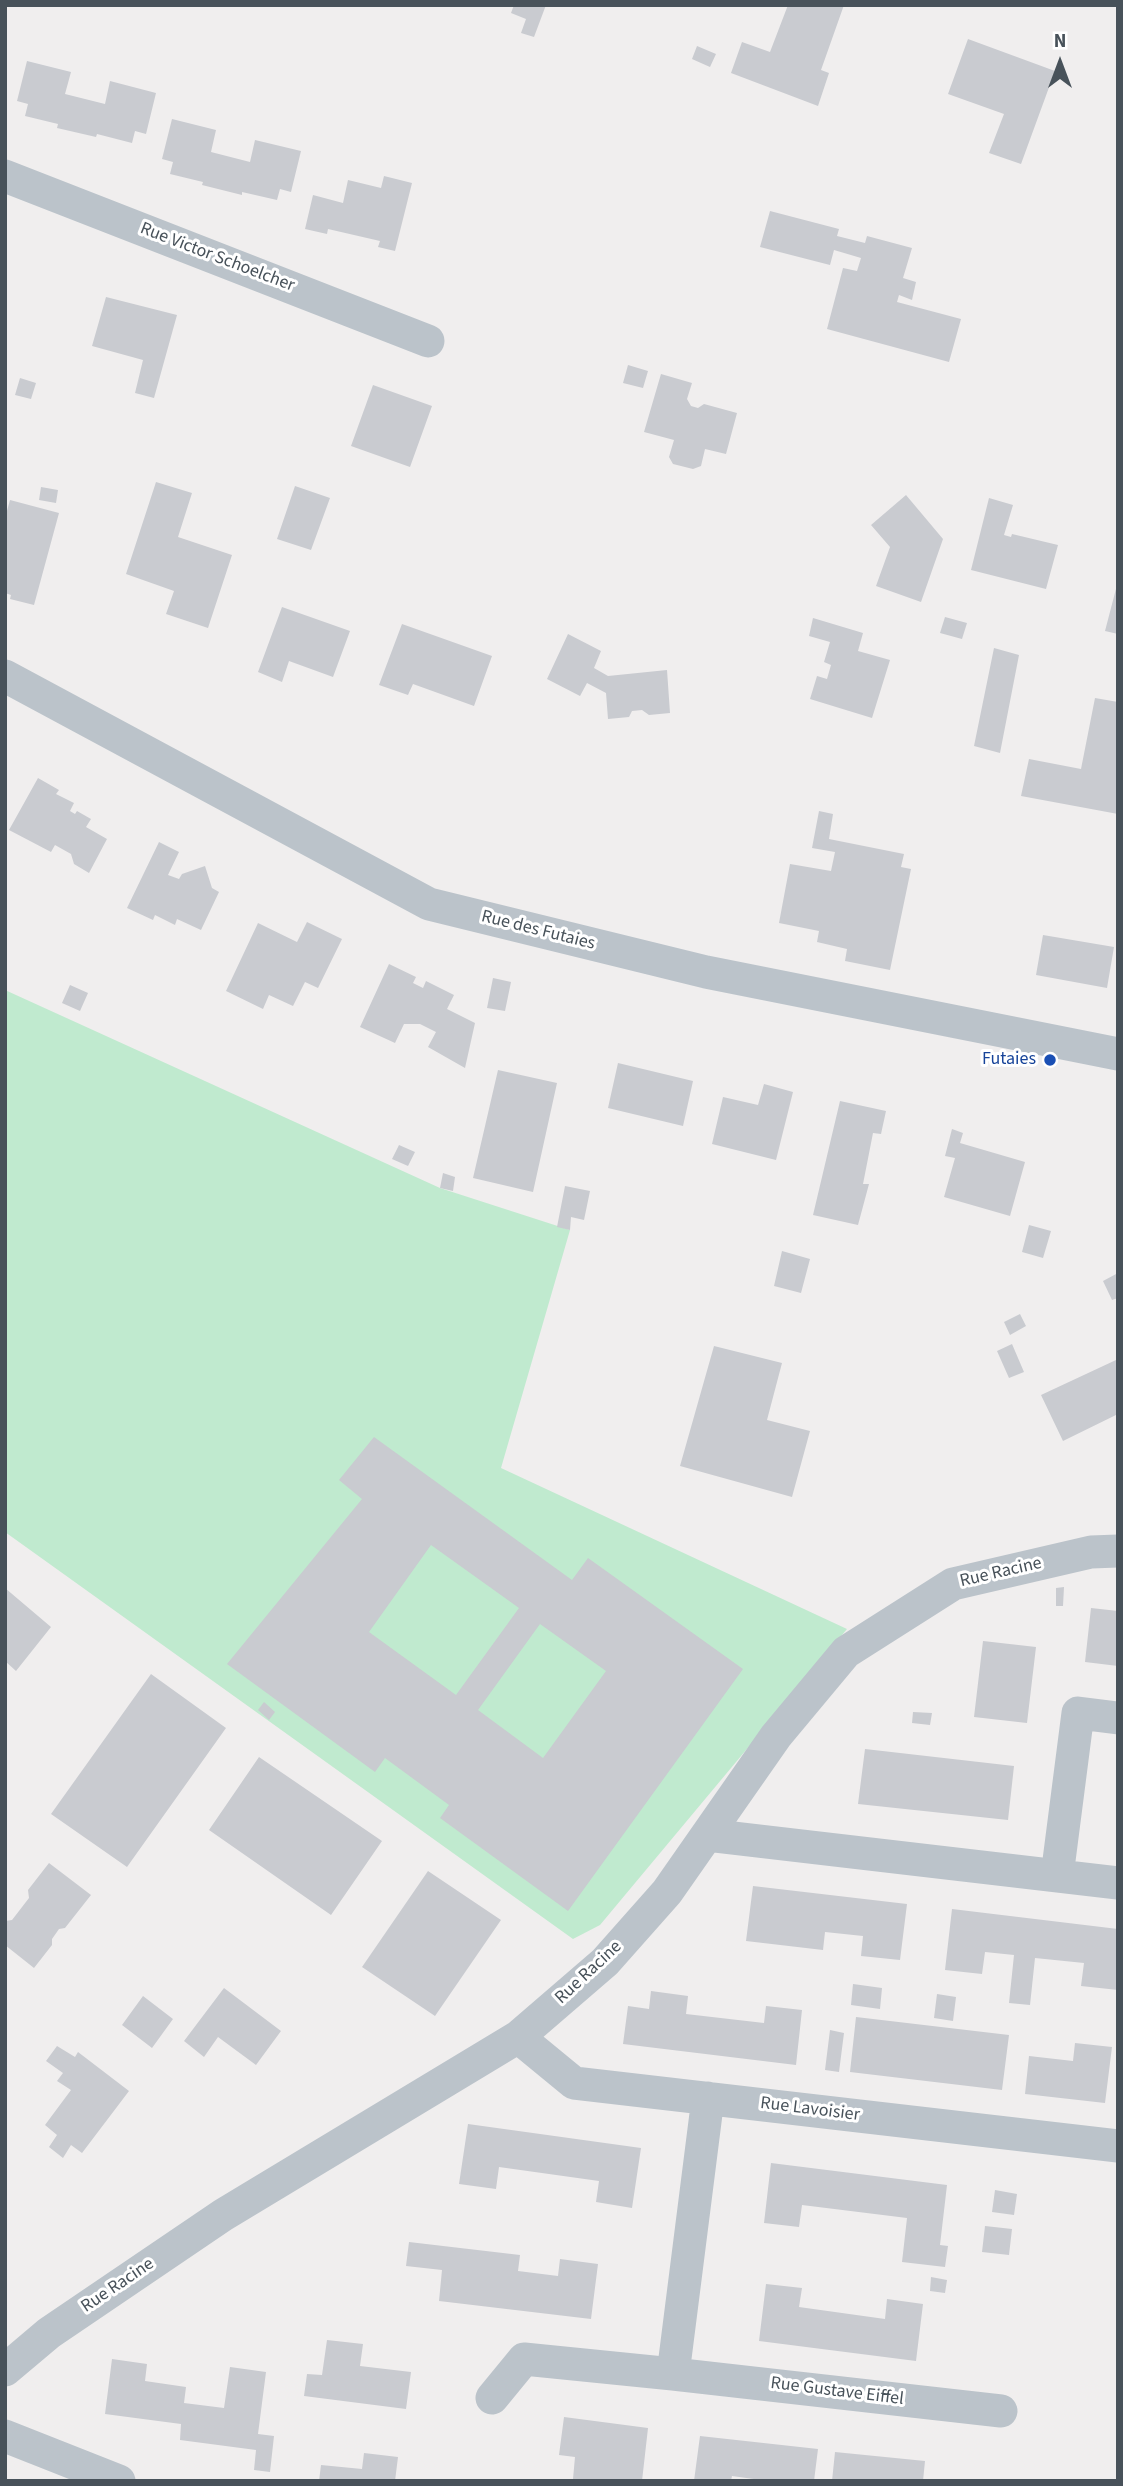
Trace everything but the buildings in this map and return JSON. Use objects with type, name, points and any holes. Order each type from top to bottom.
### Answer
[{"type":"street","name":"Rue Victor Schoelcher","points":[[5,176],[428,341]]},
{"type":"street","name":"Rue des Futaies","points":[[5,676],[429,904],[706,972],[1118,1054]]},
{"type":"street","name":"Rue Racine","points":[[5,2370],[49,2333],[223,2215],[518,2037],[605,1962],[667,1892],[776,1736],[846,1652],[953,1584],[1091,1552],[1118,1551]]},
{"type":"street","points":[[1057,1875],[1078,1713],[1118,1718]]},
{"type":"street","points":[[707,1835],[1118,1883]]},
{"type":"street","name":"Rue Lavoisier","points":[[518,2037],[574,2083],[1118,2146]]},
{"type":"street","points":[[673,2374],[708,2098]]},
{"type":"street","name":"Rue Gustave Eiffel","points":[[492,2398],[524,2359],[1001,2411]]},
{"type":"street","points":[[5,2436],[119,2481]]},
{"type":"green space","points":[[5,990],[440,1188],[570,1230],[501,1468],[847,1629],[600,1925],[573,1939],[5,1532]]},
{"type":"place","name":"Futaies","points":[[1050,1060]]}]
